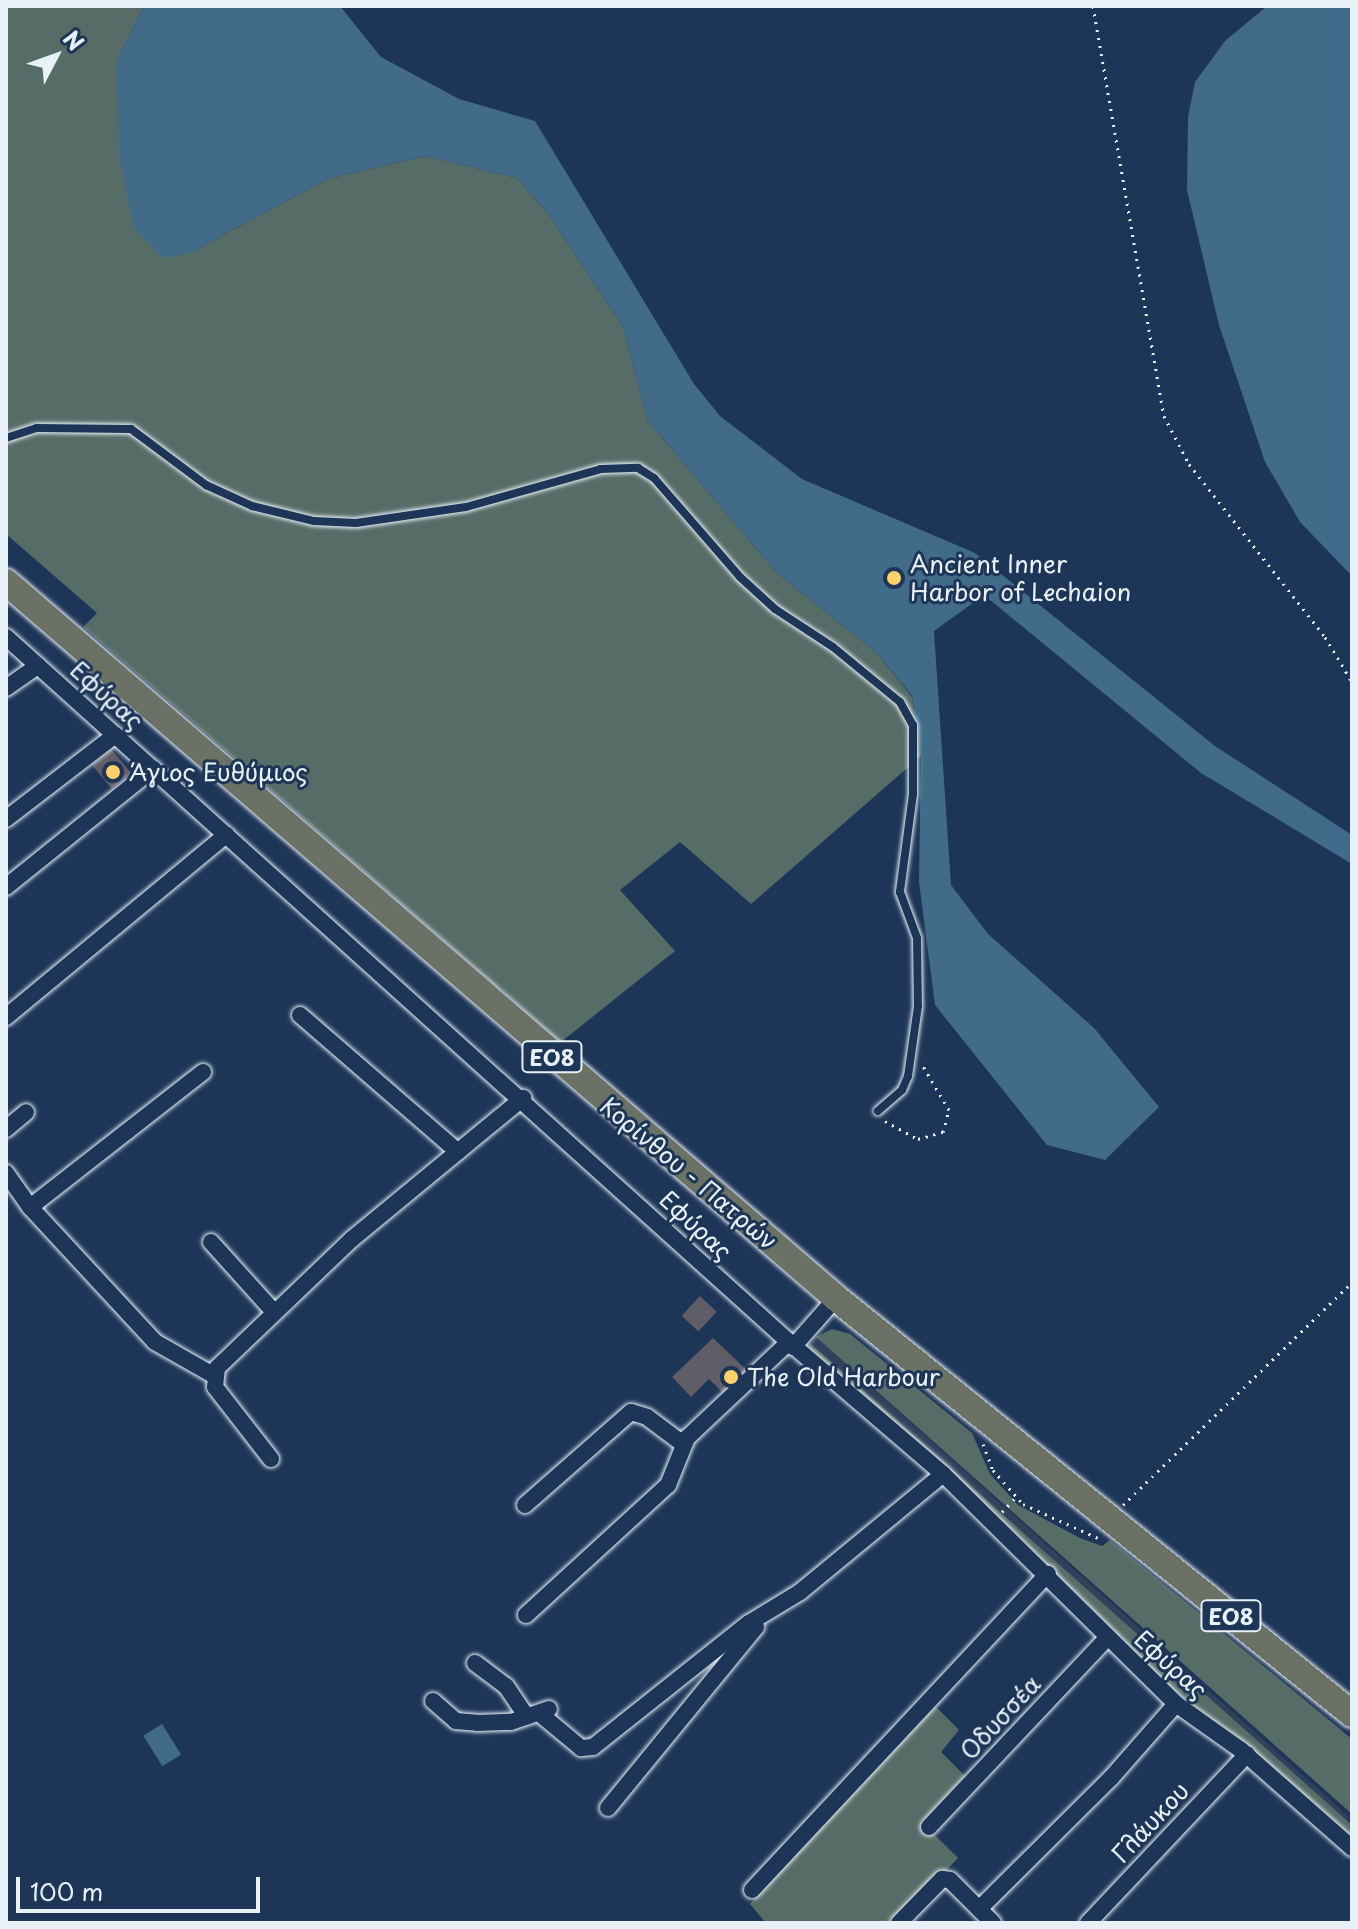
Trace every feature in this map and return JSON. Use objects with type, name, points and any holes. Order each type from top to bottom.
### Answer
[{"type":"main road","name":"Κορίνθου - Πατρών","points":[[6,582],[836,1298],[1352,1714]]},
{"type":"street","name":"Εφύρας","points":[[6,637],[523,1098],[791,1344],[943,1474],[1048,1574],[1107,1638],[1176,1704],[1247,1754],[1352,1848]]},
{"type":"street","points":[[6,688],[38,666]]},
{"type":"street","points":[[6,819],[115,735]]},
{"type":"street","points":[[6,887],[153,769]]},
{"type":"street","points":[[6,1017],[226,835]]},
{"type":"street","points":[[300,1015],[458,1152]]},
{"type":"street","points":[[30,1207],[203,1072]]},
{"type":"street","points":[[213,1375],[274,1312],[523,1098]]},
{"type":"street","points":[[6,1129],[26,1112]]},
{"type":"street","points":[[6,1173],[30,1207],[155,1342],[213,1375],[227,1406],[271,1459]]},
{"type":"street","points":[[211,1242],[274,1312]]},
{"type":"street","points":[[526,1615],[668,1485],[683,1444],[836,1298]]},
{"type":"street","points":[[525,1505],[631,1412],[647,1417],[683,1444]]},
{"type":"street","points":[[608,1808],[761,1620],[943,1474]]},
{"type":"street","points":[[752,1890],[1048,1574]]},
{"type":"street","points":[[475,1663],[581,1748],[593,1747],[749,1623],[761,1620]]},
{"type":"street","name":"Οδυσσέα","points":[[929,1827],[1107,1638]]},
{"type":"street","points":[[433,1701],[456,1721],[511,1722],[539,1713]]},
{"type":"street","points":[[979,1909],[1111,1778],[1176,1704]]},
{"type":"street","name":"Γλάυκου","points":[[1088,1923],[1247,1754]]},
{"type":"street","points":[[899,1923],[942,1879],[950,1880],[993,1923]]},
{"type":"lane","points":[[6,438],[37,428],[131,429],[228,496],[314,521],[356,523],[454,509],[610,468],[638,468],[654,478],[714,551],[775,609],[855,664],[908,712],[915,744],[913,794],[900,892],[917,938],[913,1032],[902,1090],[878,1111]]},
{"type":"path","points":[[1093,6],[1164,416],[1189,464],[1325,637],[1352,682]]},
{"type":"path","points":[[878,1111],[888,1125],[918,1139],[932,1139],[949,1122],[949,1110],[919,1058],[913,1032]]},
{"type":"path","points":[[975,1413],[986,1455],[1016,1497],[1082,1533],[1099,1538],[1352,1282]]},
{"type":"path","points":[[994,1523],[1016,1497]]},
{"type":"shaded area","name":"Ancient Inner Harbor of Lechaion","points":[[144,6],[340,6],[381,57],[459,99],[535,121],[694,384],[720,416],[802,479],[975,553],[1215,746],[1352,835],[1352,864],[1201,773],[984,595],[934,631],[951,885],[988,934],[1094,1028],[1159,1107],[1105,1160],[1047,1145],[935,1005],[919,882],[921,756],[912,696],[877,653],[777,573],[648,421],[623,327],[550,216],[517,178],[426,156],[327,179],[190,253],[163,258],[134,228],[119,154],[117,61]]},
{"type":"shaded area","points":[[1267,6],[1352,6],[1352,576],[1300,522],[1265,462],[1219,325],[1187,190],[1188,117],[1195,82],[1225,41]]},
{"type":"shaded area","points":[[816,1337],[1350,1817],[1344,1823],[811,1343]]},
{"type":"shaded area","points":[[162,1724],[181,1755],[162,1766],[143,1736]]},
{"type":"green space","points":[[6,6],[144,6],[117,61],[190,253],[327,179],[426,156],[517,178],[550,216],[623,327],[648,421],[777,573],[877,653],[912,697],[921,756],[751,904],[680,842],[620,890],[675,951],[561,1042],[83,627],[97,613],[6,534]]},
{"type":"green space","points":[[832,1329],[850,1334],[972,1433],[990,1474],[1018,1505],[1080,1538],[1102,1546],[1110,1540],[1352,1739],[1352,1814],[816,1337]]},
{"type":"green space","points":[[810,1343],[1352,1825],[1352,1838],[1253,1750],[1159,1679],[1012,1530],[809,1352]]},
{"type":"green space","points":[[934,1705],[959,1730],[941,1752],[965,1776],[922,1822],[958,1858],[897,1923],[766,1923],[750,1904]]},
{"type":"building","points":[[111,749],[131,773],[112,789],[92,765]]},
{"type":"building","points":[[700,1296],[717,1312],[698,1331],[682,1316]]},
{"type":"building","points":[[713,1338],[753,1376],[730,1400],[709,1379],[691,1397],[672,1377]]},
{"type":"place","name":"Ancient Inner Harbor of Lechaion","points":[[894,578]]},
{"type":"place","name":"Άγιος Ευθύμιος","points":[[113,772]]},
{"type":"place","name":"The Old Harbour","points":[[731,1377]]}]
